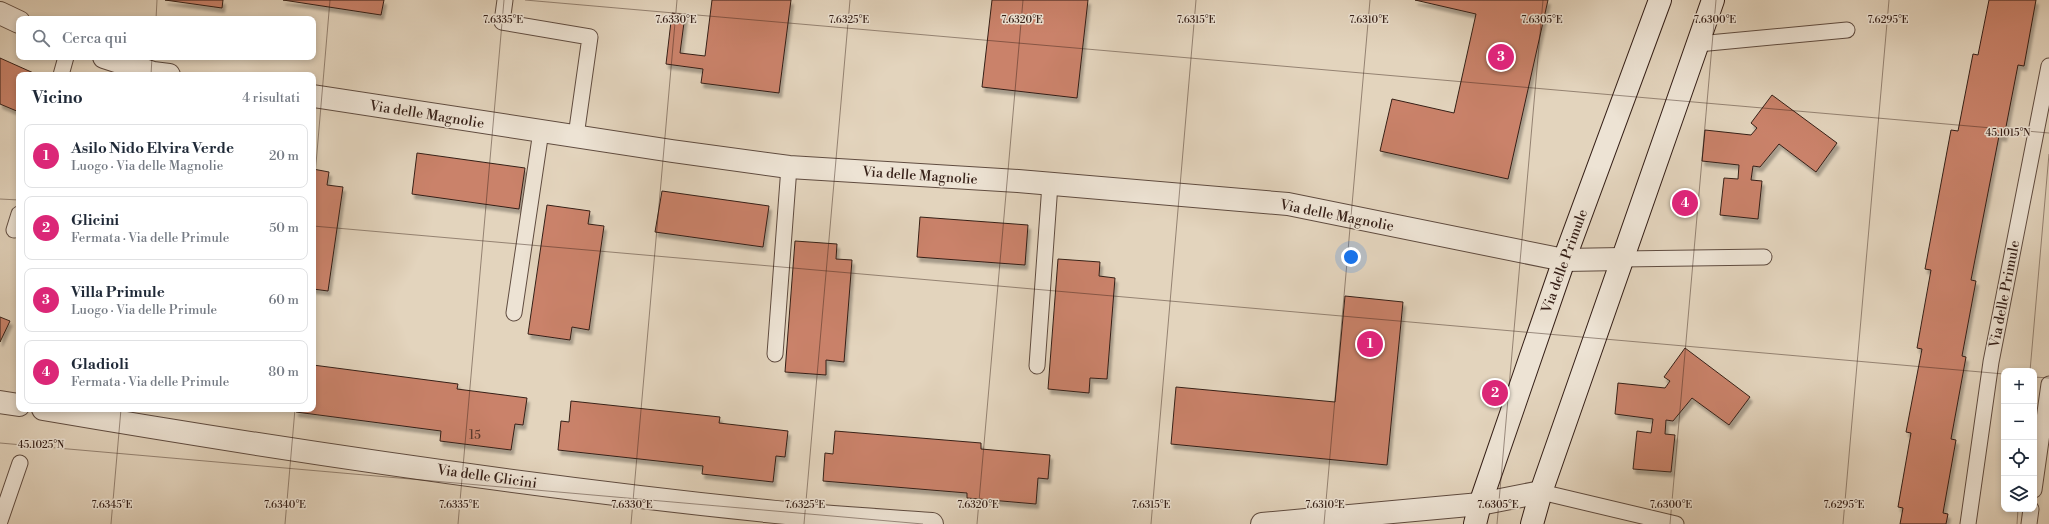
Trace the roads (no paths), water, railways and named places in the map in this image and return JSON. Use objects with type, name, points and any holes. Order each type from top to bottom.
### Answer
[{"type":"street","name":"Via delle Primule","points":[[1478,514],[1564,260],[1660,0]]},
{"type":"street","points":[[1532,524],[1541,492],[1713,0]]},
{"type":"street","points":[[0,13],[16,21]]},
{"type":"street","points":[[113,60],[150,72]]},
{"type":"street","name":"Via delle Magnolie","points":[[316,96],[789,167],[1050,184],[1288,204],[1564,260],[1622,259]]},
{"type":"street","points":[[0,402],[16,405]]},
{"type":"street","name":"Via delle Glicini","points":[[61,412],[298,451],[561,486],[766,511],[932,524]]},
{"type":"street","points":[[1262,524],[1478,514],[1541,492]]},
{"type":"lane","points":[[505,0],[502,22],[590,37],[576,136]]},
{"type":"lane","points":[[1698,44],[1847,30]]},
{"type":"lane","points":[[62,72],[65,60]]},
{"type":"lane","name":"Via delle Primule","points":[[1968,524],[1991,362],[2049,66]]},
{"type":"lane","points":[[514,313],[541,131]]},
{"type":"lane","points":[[775,354],[789,167]]},
{"type":"lane","points":[[1037,366],[1050,184]]},
{"type":"lane","points":[[14,230],[16,224]]},
{"type":"lane","points":[[1622,259],[1764,257]]},
{"type":"lane","points":[[2036,476],[2049,384]]},
{"type":"lane","points":[[0,521],[20,463]]},
{"type":"lane","points":[[1541,492],[1676,524]]},
{"type":"lane","points":[[2029,524],[2031,512]]},
{"type":"place","name":"Villa Primule","points":[[1501,57]]},
{"type":"place","name":"Gladioli","points":[[1685,203]]},
{"type":"place","name":"Asilo Nido Elvira Verde","points":[[1370,344]]},
{"type":"place","name":"Glicini","points":[[1495,393]]}]
